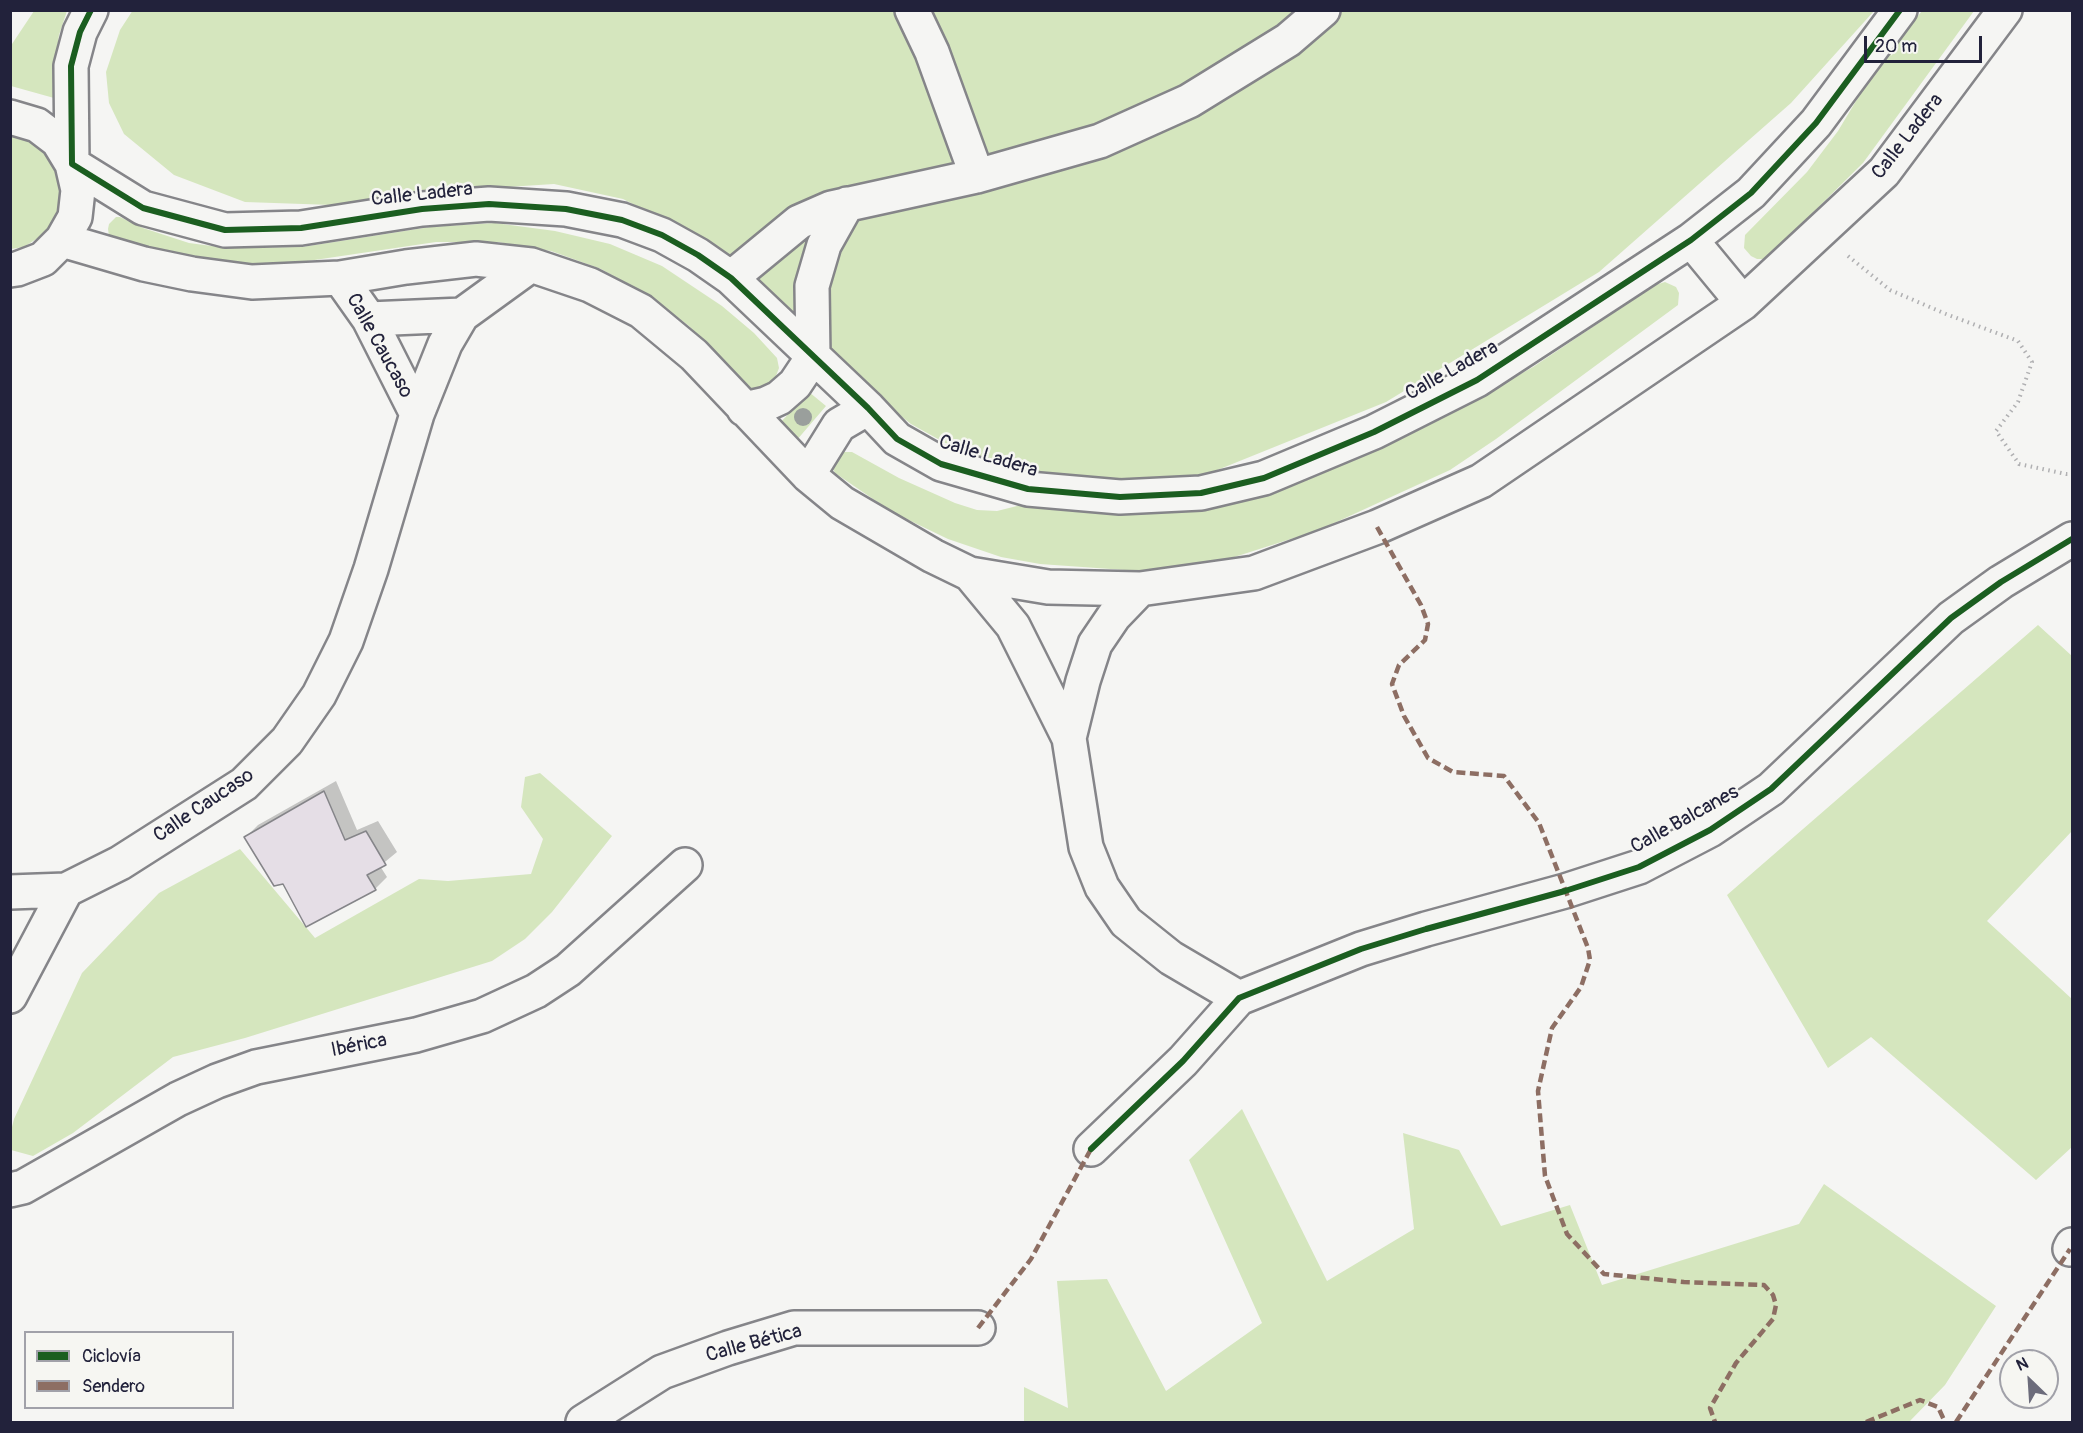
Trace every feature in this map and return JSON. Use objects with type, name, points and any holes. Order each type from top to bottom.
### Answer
[{"type":"street","points":[[13,275],[43,259],[62,240],[75,216],[78,190],[72,164],[70,66],[80,32],[91,10]]},
{"type":"street","points":[[912,10],[932,52],[976,176]]},
{"type":"street","points":[[731,278],[799,222],[831,208],[976,176],[1100,141],[1189,101],[1288,40],[1323,10]]},
{"type":"street","name":"Calle Ladera","points":[[72,164],[143,208],[225,230],[301,228],[422,209],[489,204],[566,209],[622,220],[662,235],[698,255],[731,278],[868,408],[897,439],[941,464],[1028,489],[1120,497],[1201,493],[1264,478],[1374,432],[1477,380],[1691,240],[1751,193],[1816,123],[1900,10]]},
{"type":"street","name":"Calle Ladera","points":[[62,240],[144,264],[192,274],[252,282],[340,278],[476,259],[531,265],[590,285],[640,311],[694,355],[808,475],[842,503],[970,574],[1048,587],[1140,589],[1254,573],[1377,527],[1481,481],[1743,303],[1884,172],[2005,10]]},
{"type":"street","points":[[10,117],[37,125],[58,141],[72,164]]},
{"type":"street","points":[[744,409],[766,404],[779,398],[795,384],[813,357],[812,286],[824,245],[847,204]]},
{"type":"street","points":[[1691,240],[1743,303]]},
{"type":"street","name":"Calle Caucaso","points":[[66,890],[120,862],[244,784],[287,741],[319,695],[346,641],[371,569],[417,414],[446,344],[462,315],[531,265]]},
{"type":"street","name":"Calle Caucaso","points":[[340,278],[369,319],[417,414]]},
{"type":"street","points":[[369,319],[462,315]]},
{"type":"street","points":[[808,475],[839,425],[868,408]]},
{"type":"street","name":"Calle Balcanes","points":[[1239,998],[1361,949],[1426,928],[1565,891],[1639,867],[1710,830],[1771,789],[1951,618],[2001,582],[2073,539]]},
{"type":"street","points":[[970,574],[1013,626],[1070,738],[1086,847],[1102,887],[1126,922],[1171,958],[1239,998],[1183,1060],[1091,1149]]},
{"type":"street","points":[[1070,738],[1083,681],[1095,644],[1114,616],[1140,589]]},
{"type":"street","name":"Ibérica","points":[[10,1190],[23,1187],[178,1099],[217,1081],[256,1067],[416,1035],[482,1016],[536,991],[568,970],[685,865]]},
{"type":"street","points":[[10,892],[66,890],[10,996]]},
{"type":"street","name":"Calle Bética","points":[[583,1422],[662,1372],[728,1348],[794,1328],[978,1329]]},
{"type":"path","points":[[1819,233],[1890,290],[2018,341],[2032,362],[2018,402],[1996,431],[2019,464],[2073,474]]},
{"type":"green space","points":[[133,10],[1874,11],[1791,103],[1599,272],[1386,402],[1200,477],[1113,482],[1026,475],[956,449],[911,424],[853,378],[688,232],[623,199],[554,184],[461,190],[332,205],[245,202],[174,175],[124,134],[109,103],[106,72],[120,30]]},
{"type":"green space","points":[[34,11],[67,11],[59,35],[54,70],[54,98],[11,86],[10,47]]},
{"type":"green space","points":[[1922,11],[1974,11],[1863,163],[1766,259],[1751,256],[1744,248],[1745,235],[1807,172],[1838,131],[1880,61]]},
{"type":"green space","points":[[10,135],[28,140],[41,148],[50,159],[59,180],[60,201],[54,221],[44,234],[24,247],[11,249]]},
{"type":"green space","points":[[116,217],[189,243],[227,248],[302,247],[430,227],[495,223],[555,231],[610,244],[662,266],[722,306],[754,333],[777,358],[779,368],[774,381],[769,385],[752,389],[745,385],[689,326],[651,297],[601,269],[551,251],[498,242],[436,242],[301,262],[228,264],[114,241],[109,236],[108,229],[109,224]]},
{"type":"green space","points":[[1665,282],[1676,287],[1679,293],[1678,305],[1496,439],[1450,470],[1319,530],[1225,560],[1139,571],[1040,564],[1001,557],[948,539],[892,512],[835,473],[833,469],[837,452],[852,452],[899,478],[955,503],[977,510],[997,511],[1025,504],[1302,480],[1438,420],[1533,367],[1655,285]]},
{"type":"green space","points":[[809,392],[826,406],[796,441],[779,424]]},
{"type":"green space","points":[[2038,625],[2072,656],[2072,831],[1987,921],[2072,999],[2072,1147],[2036,1180],[1871,1037],[1828,1068],[1727,895]]},
{"type":"green space","points":[[540,773],[612,836],[552,912],[525,939],[492,961],[245,1038],[173,1057],[73,1133],[33,1156],[11,1150],[11,1131],[14,1119],[82,973],[159,893],[240,849],[315,938],[419,879],[448,881],[531,874],[543,839],[521,807],[525,777]]},
{"type":"green space","points":[[1242,1109],[1327,1281],[1414,1229],[1403,1133],[1459,1150],[1501,1226],[1570,1205],[1602,1285],[1799,1224],[1824,1184],[1996,1306],[1945,1385],[1909,1422],[1024,1422],[1024,1387],[1068,1408],[1057,1281],[1107,1279],[1166,1391],[1262,1323],[1189,1160]]},
{"type":"building","points":[[324,791],[345,840],[366,831],[386,865],[367,875],[376,890],[306,927],[283,884],[274,886],[244,837]]},
{"type":"marked path","points":[[1377,527],[1421,605],[1428,624],[1425,640],[1399,665],[1392,684],[1404,716],[1428,758],[1453,772],[1504,776],[1539,823],[1588,948],[1590,960],[1581,987],[1552,1028],[1538,1091],[1545,1176],[1567,1234],[1604,1274],[1684,1282],[1764,1285],[1773,1295],[1776,1305],[1773,1319],[1736,1363],[1710,1408],[1715,1422]]},
{"type":"marked path","points":[[978,1328],[1031,1259],[1091,1149]]},
{"type":"marked path","points":[[1956,1422],[2070,1249]]},
{"type":"marked path","points":[[1866,1422],[1920,1400],[1938,1407],[1945,1422]]},
{"type":"cycle path","points":[[91,10],[80,32],[71,66],[72,164],[143,208],[225,230],[301,228],[422,209],[489,204],[566,209],[622,220],[662,235],[698,255],[731,278],[868,408],[897,439],[941,464],[1028,489],[1120,497],[1201,493],[1264,478],[1374,432],[1477,380],[1691,240],[1751,193],[1816,123],[1900,10]]},
{"type":"cycle path","points":[[1091,1149],[1183,1061],[1239,998],[1361,949],[1565,891],[1639,867],[1710,830],[1771,789],[1951,618],[2001,582],[2072,539]]}]
